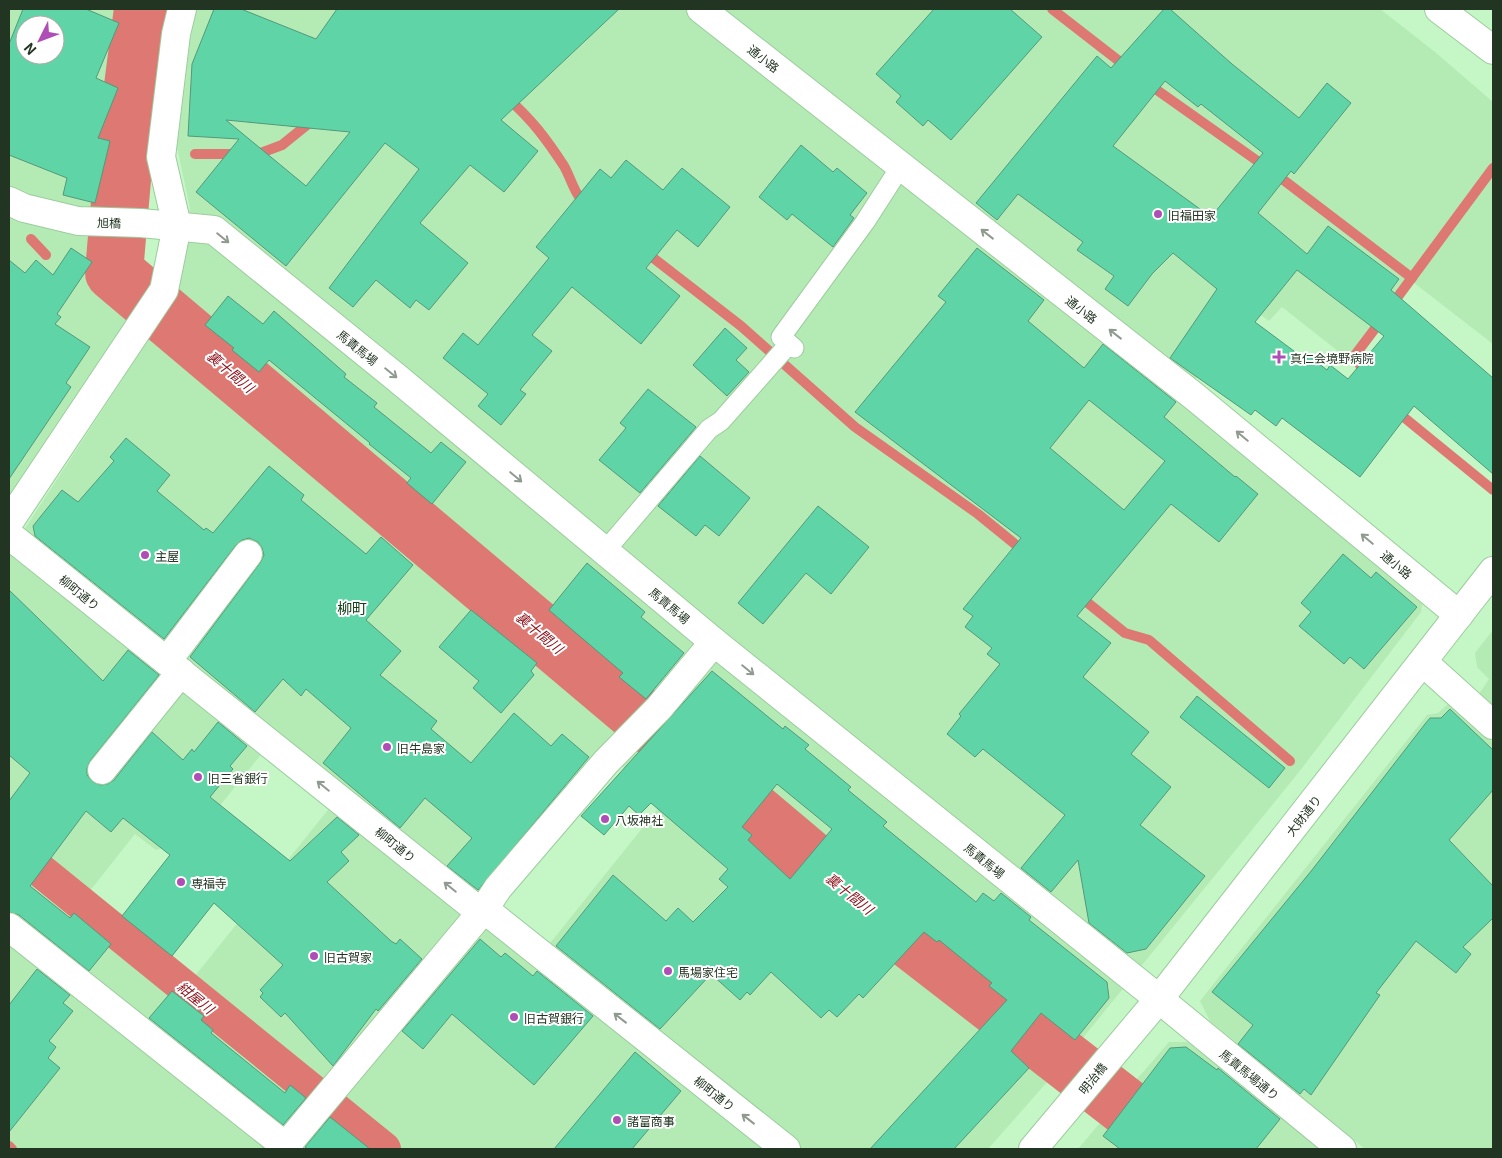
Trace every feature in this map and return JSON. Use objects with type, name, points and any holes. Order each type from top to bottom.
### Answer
[{"type":"main road","points":[[9,522],[164,290],[178,226],[160,157],[176,34],[182,9]]},
{"type":"main road","name":"通小路","points":[[701,9],[1195,397],[1459,615]]},
{"type":"main road","points":[[1439,9],[1493,50]]},
{"type":"main road","name":"旭橋","points":[[9,201],[24,208],[78,221],[178,226]]},
{"type":"main road","name":"馬責馬場","points":[[178,226],[214,230],[397,378],[714,642],[1159,999]]},
{"type":"main road","name":"柳町通り","points":[[9,535],[474,907],[484,909],[786,1149]]},
{"type":"main road","points":[[102,770],[174,667],[248,554]]},
{"type":"main road","name":"大財通り","points":[[1109,1057],[1159,999],[1493,571]]},
{"type":"main road","points":[[9,927],[287,1148],[334,1088],[484,909],[498,888],[632,734],[659,708],[714,642]]},
{"type":"main road","points":[[1423,662],[1493,725]]},
{"type":"main road","name":"馬責馬場通り","points":[[1159,999],[1342,1149]]},
{"type":"main road","name":"明治橋","points":[[1034,1149],[1109,1057]]},
{"type":"lane","points":[[605,551],[709,429],[721,421],[768,367],[793,347],[781,337],[864,222],[901,166]]},
{"type":"shaded area","points":[[9,9],[133,9],[125,45],[98,277],[138,307],[9,504]]},
{"type":"shaded area","points":[[197,9],[685,9],[1165,384],[1423,600],[1421,612],[1299,772],[1069,1055],[680,735],[175,304],[190,208],[177,147],[190,41]]},
{"type":"shaded area","points":[[715,9],[1380,9],[1435,52],[1493,102],[1493,344],[1409,279],[1348,359],[1282,307],[1269,321],[1247,305],[1194,381]]},
{"type":"shaded area","points":[[154,331],[632,725],[478,899],[22,533]]},
{"type":"shaded area","points":[[9,548],[263,752],[194,838],[156,850],[135,834],[85,897],[9,839]]},
{"type":"shaded area","points":[[1493,630],[1493,707],[1479,694],[1489,679],[1477,667],[1475,653]]},
{"type":"shaded area","points":[[1449,703],[1493,743],[1493,1149],[1365,1149],[1210,1021],[1200,1001],[1427,715],[1438,713]]},
{"type":"shaded area","points":[[643,735],[802,869],[1055,1073],[988,1149],[799,1149],[547,947],[664,801],[617,762]]},
{"type":"shaded area","points":[[331,806],[469,915],[321,1085],[191,981]]},
{"type":"shaded area","points":[[9,850],[309,1099],[278,1136],[9,921]]},
{"type":"shaded area","points":[[488,930],[765,1149],[394,1149],[335,1101],[477,931]]},
{"type":"shaded area","points":[[9,938],[276,1149],[18,1149],[9,1142]]},
{"type":"shaded area","points":[[1169,1042],[1190,1042],[1321,1149],[1197,1149],[1125,1093]]},
{"type":"shaded area","points":[[328,1110],[377,1149],[296,1149]]},
{"type":"shaded area","points":[[1111,1110],[1161,1149],[1078,1149]]},
{"type":"building","points":[[23,9],[86,9],[119,23],[96,78],[118,88],[98,138],[110,141],[95,203],[63,195],[67,178],[9,155],[9,44],[15,29],[15,65],[65,65],[65,15],[21,15]]},
{"type":"building","points":[[214,9],[241,9],[316,39],[337,9],[619,9],[501,120],[538,151],[504,192],[470,165],[420,223],[468,263],[429,310],[416,300],[410,308],[376,280],[353,307],[329,288],[419,169],[385,143],[286,266],[196,192],[239,139],[188,136],[192,64]],"holes":[[[226,120],[350,132],[306,186]]]},
{"type":"building","points":[[934,9],[1010,9],[1042,37],[951,140],[928,120],[923,126],[896,102],[901,96],[876,74]]},
{"type":"building","points":[[1164,9],[1170,9],[1232,64],[1299,118],[1327,83],[1351,103],[1294,174],[1291,171],[1258,213],[1307,254],[1328,226],[1399,279],[1391,290],[1493,378],[1493,474],[1414,406],[1360,477],[1282,418],[1276,426],[1255,410],[1251,415],[1170,358],[1217,289],[1173,253],[1152,274],[1128,306],[1105,289],[1114,276],[1077,250],[1083,242],[1018,194],[997,220],[976,203],[1097,56],[1111,68]],"holes":[[[1165,81],[1198,107],[1201,104],[1263,153],[1211,217],[1113,146]],[[1297,270],[1384,336],[1348,379],[1330,365],[1327,370],[1309,356],[1306,360],[1255,322]]]},
{"type":"building","points":[[801,145],[833,172],[837,168],[867,193],[850,215],[854,218],[833,247],[792,214],[787,220],[759,197]]},
{"type":"building","points":[[626,160],[663,190],[682,168],[730,207],[698,247],[677,230],[646,268],[680,296],[641,344],[572,287],[532,335],[552,351],[520,390],[526,394],[501,425],[478,406],[488,394],[443,358],[463,333],[478,345],[549,258],[536,247],[600,169],[611,178]]},
{"type":"building","points":[[71,248],[92,262],[57,314],[61,317],[55,324],[90,347],[66,383],[71,387],[9,479],[9,260],[25,273],[36,260],[53,275]]},
{"type":"building","points":[[977,248],[1044,300],[1028,321],[1084,368],[1103,344],[1176,402],[1164,417],[1258,494],[1219,542],[1171,504],[1077,616],[1111,643],[1083,677],[1149,732],[1131,754],[1171,787],[1140,825],[1205,876],[1146,949],[1127,953],[1089,923],[1078,860],[1051,892],[1021,868],[1065,815],[983,749],[975,757],[947,734],[961,716],[959,714],[1000,664],[987,654],[992,648],[965,627],[973,616],[963,609],[1021,538],[855,412],[946,302],[938,296]],"holes":[[[1089,400],[1165,461],[1124,510],[1050,448]]]},
{"type":"building","points":[[228,296],[263,324],[274,311],[346,374],[344,377],[377,403],[374,407],[431,453],[441,442],[466,462],[432,504],[407,483],[411,478],[269,360],[259,372],[232,350],[234,348],[205,325]]},
{"type":"building","points":[[725,328],[747,348],[736,360],[749,372],[727,396],[693,365]]},
{"type":"building","points":[[648,389],[696,427],[640,493],[599,460],[626,428],[620,423]]},
{"type":"building","points":[[126,438],[170,475],[157,491],[204,530],[206,528],[213,533],[269,466],[304,495],[301,500],[366,554],[381,537],[413,565],[366,620],[401,651],[380,675],[437,721],[431,729],[471,763],[514,713],[551,746],[562,734],[589,757],[478,890],[447,866],[472,838],[425,798],[400,828],[323,763],[351,728],[306,689],[301,696],[283,679],[255,712],[190,657],[260,563],[264,555],[258,542],[249,538],[242,540],[236,545],[164,639],[35,536],[33,526],[62,490],[78,502],[114,461],[110,457]]},
{"type":"building","points":[[700,456],[750,498],[719,536],[705,525],[696,536],[658,506]]},
{"type":"building","points":[[818,506],[869,547],[831,594],[806,573],[763,624],[738,603]]},
{"type":"building","points":[[1343,554],[1371,578],[1376,572],[1417,607],[1364,669],[1350,657],[1344,664],[1299,626],[1311,612],[1301,603]]},
{"type":"building","points":[[587,563],[645,612],[641,617],[684,653],[646,699],[619,677],[623,673],[549,610]]},
{"type":"building","points":[[9,590],[103,681],[128,650],[159,675],[90,761],[87,775],[93,782],[100,785],[108,784],[114,780],[152,732],[183,760],[192,749],[194,752],[218,722],[247,746],[230,766],[233,769],[210,797],[290,861],[337,817],[359,835],[341,852],[349,861],[327,882],[391,941],[396,944],[400,939],[422,959],[378,1011],[376,1009],[333,1066],[285,1013],[281,1017],[260,997],[263,993],[260,990],[283,965],[214,903],[172,956],[122,916],[170,855],[123,818],[111,832],[86,811],[30,886],[70,918],[74,913],[111,944],[89,971],[19,915],[9,912],[9,801],[30,773],[9,755]]},
{"type":"building","points":[[471,610],[537,663],[531,671],[534,675],[501,713],[473,688],[479,681],[439,647]]},
{"type":"building","points":[[712,671],[783,729],[785,726],[809,745],[805,749],[851,787],[848,790],[887,822],[883,826],[976,902],[983,893],[994,901],[1001,893],[1031,917],[1029,920],[1107,982],[1109,998],[1075,1040],[1041,1013],[1011,1051],[1029,1068],[954,1149],[870,1149],[1007,1000],[989,986],[992,983],[939,940],[937,942],[924,932],[863,998],[859,994],[837,1017],[829,1010],[821,1018],[771,972],[750,995],[747,992],[740,1000],[711,974],[660,1029],[556,946],[613,875],[666,921],[678,908],[693,922],[728,887],[719,879],[728,869],[651,803],[639,815],[629,806],[604,835],[581,816]],"holes":[[[777,784],[832,829],[790,879],[748,840],[752,835],[742,827]]]},
{"type":"building","points":[[1197,696],[1285,768],[1269,788],[1180,717]]},
{"type":"building","points":[[1450,709],[1493,750],[1493,790],[1449,840],[1493,886],[1493,918],[1463,947],[1471,954],[1456,973],[1416,941],[1376,993],[1380,995],[1311,1095],[1304,1089],[1300,1094],[1238,1044],[1253,1025],[1212,992],[1312,870],[1430,718],[1441,718]]},
{"type":"building","name":"旧古賀銀行","points":[[480,939],[501,957],[505,953],[533,976],[537,971],[593,1016],[534,1085],[452,1014],[423,1049],[402,1031]]},
{"type":"building","points":[[37,969],[70,995],[63,1003],[73,1011],[49,1041],[56,1047],[48,1058],[60,1068],[9,1132],[9,1005]]},
{"type":"building","points":[[172,991],[204,1016],[201,1020],[213,1030],[211,1033],[285,1093],[290,1085],[306,1098],[283,1125],[149,1018]]},
{"type":"building","points":[[1186,1047],[1217,1070],[1218,1068],[1280,1119],[1256,1149],[1120,1149],[1103,1136],[1170,1048]]},
{"type":"building","name":"諸富商事","points":[[635,1052],[681,1091],[632,1149],[554,1149]]},
{"type":"building","points":[[330,1117],[370,1149],[308,1149],[305,1147]]},
{"type":"waterway","name":"裏十間川","points":[[143,9],[124,156],[114,272],[851,894],[1180,1149]]},
{"type":"waterway","points":[[1052,9],[1128,68]]},
{"type":"waterway","points":[[1147,83],[1273,172],[1412,278]]},
{"type":"waterway","points":[[507,98],[524,113],[545,138],[564,166],[579,197],[587,205]]},
{"type":"waterway","points":[[195,154],[258,154],[282,145],[313,120]]},
{"type":"waterway","points":[[1391,306],[1493,168]]},
{"type":"waterway","points":[[31,239],[46,255]]},
{"type":"waterway","points":[[643,250],[741,326],[855,427],[978,514],[1026,553]]},
{"type":"waterway","points":[[95,276],[114,272]]},
{"type":"waterway","points":[[1365,375],[1355,355],[1383,318]]},
{"type":"waterway","points":[[1395,410],[1493,490]]},
{"type":"waterway","points":[[1078,595],[1125,633],[1149,640],[1290,761]]},
{"type":"waterway","name":"紺屋川","points":[[9,845],[384,1149]]},
{"type":"waterway","points":[[9,1146],[12,1149]]},
{"type":"place","name":"旧福田家","points":[[1158,214]]},
{"type":"place","name":"真仁会境野病院","points":[[1279,357]]},
{"type":"place","name":"主屋","points":[[145,555]]},
{"type":"place","name":"旧牛島家","points":[[387,747]]},
{"type":"place","name":"旧三省銀行","points":[[198,777]]},
{"type":"place","name":"八坂神社","points":[[605,819]]},
{"type":"place","name":"専福寺","points":[[181,882]]},
{"type":"place","name":"旧古賀家","points":[[314,956]]},
{"type":"place","name":"馬場家住宅","points":[[668,971]]},
{"type":"place","name":"旧古賀銀行","points":[[514,1017]]},
{"type":"place","name":"諸富商事","points":[[617,1120]]},
{"type":"district","name":"柳町","points":[[352,607]]}]
